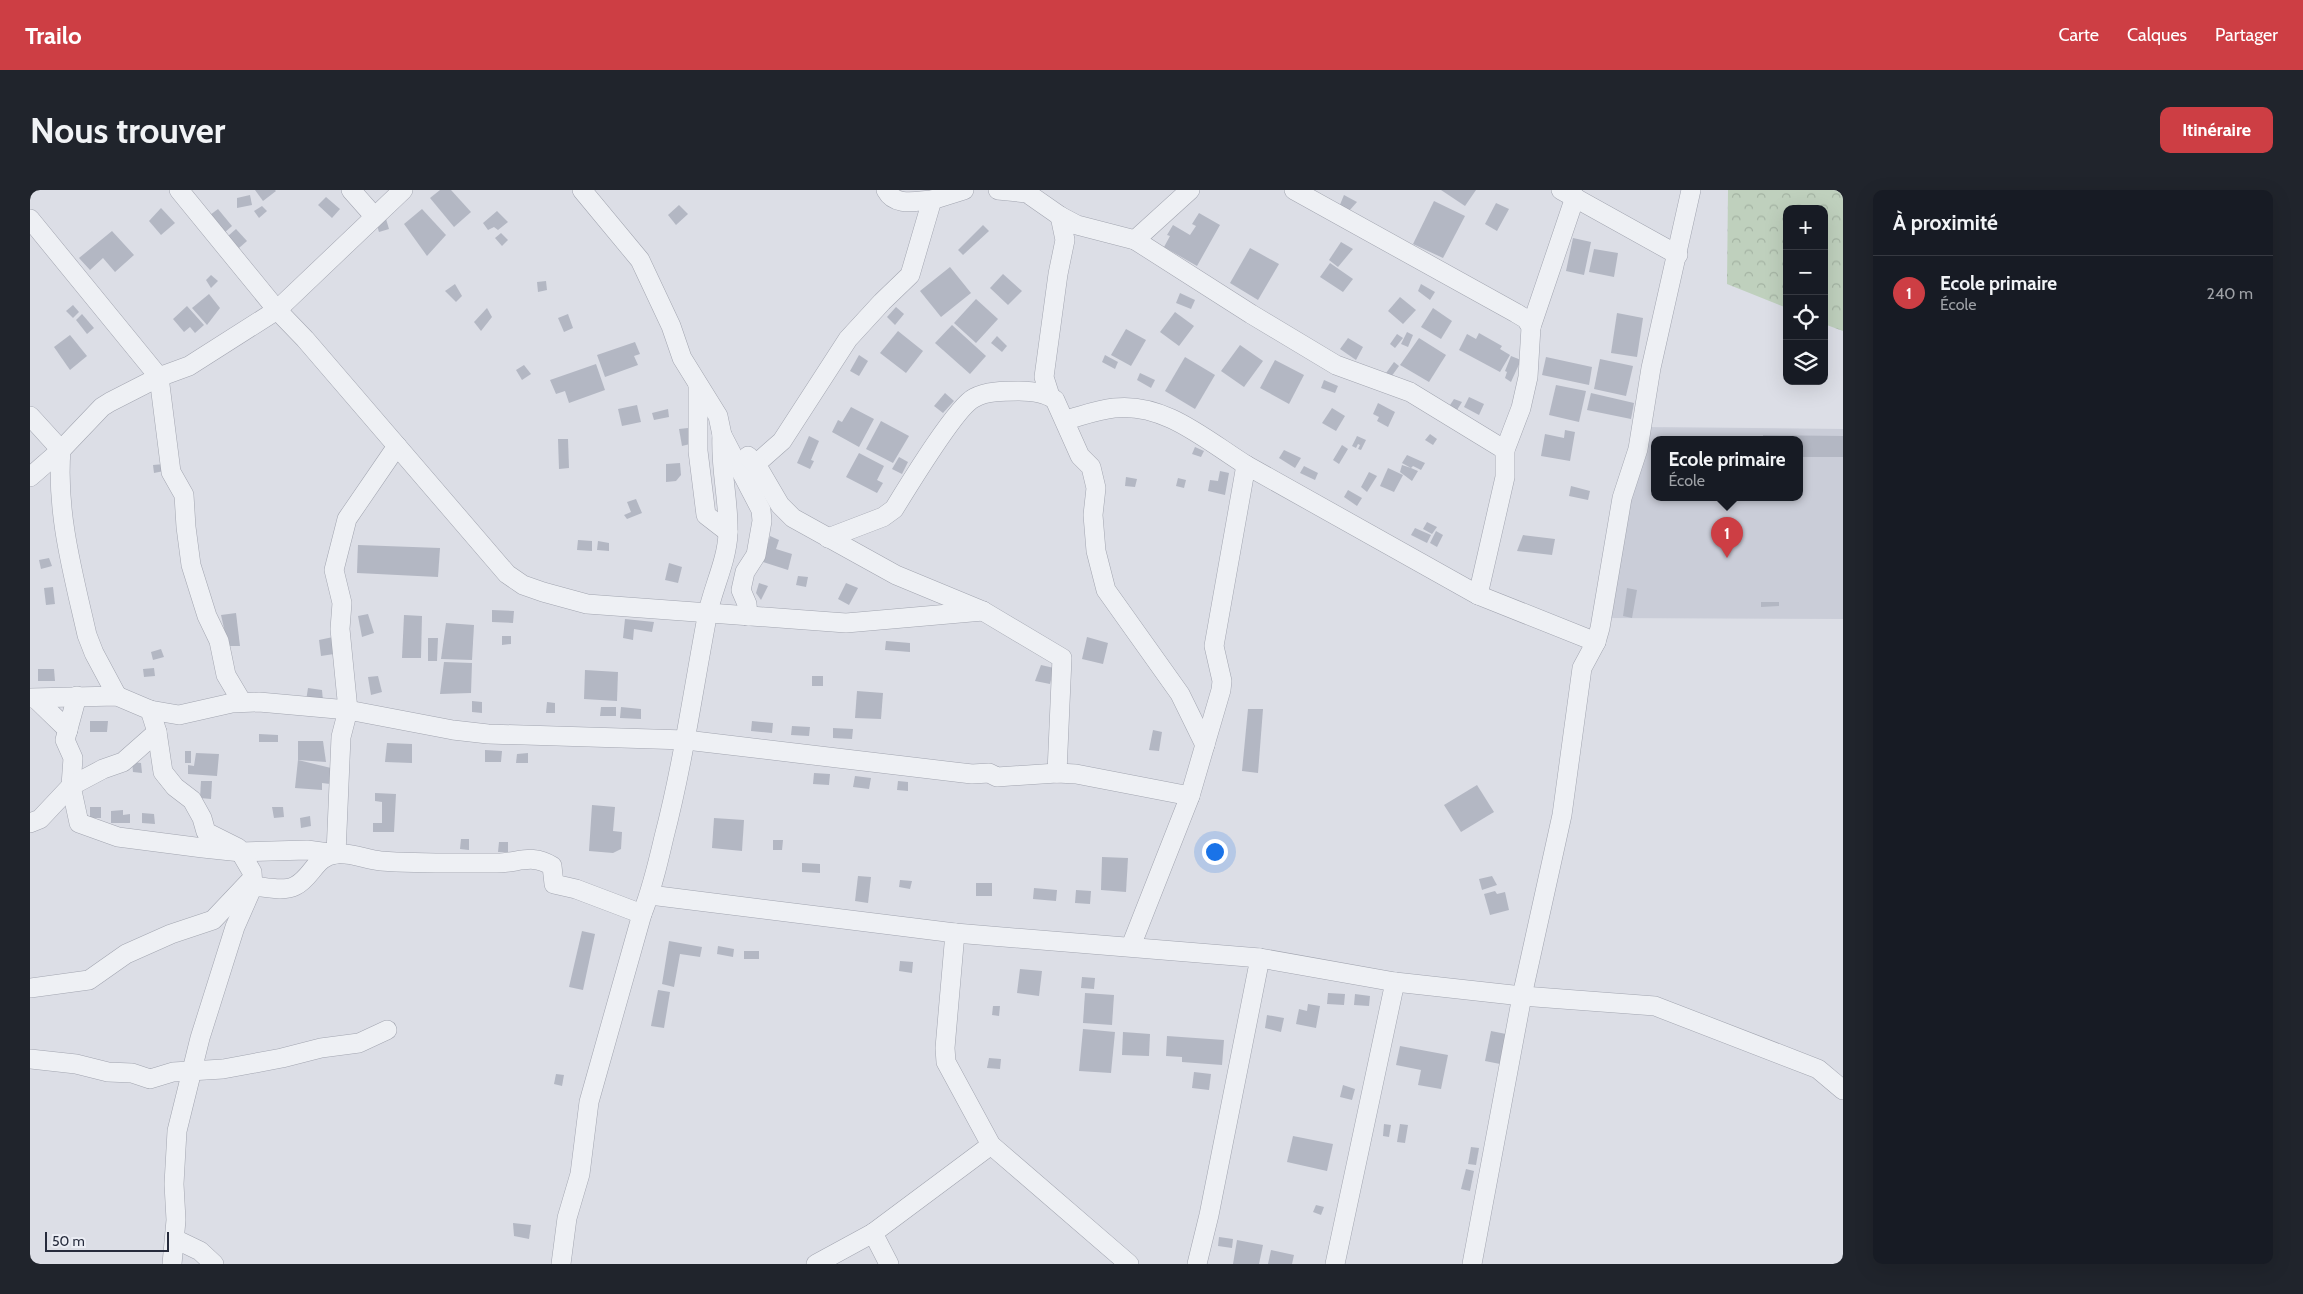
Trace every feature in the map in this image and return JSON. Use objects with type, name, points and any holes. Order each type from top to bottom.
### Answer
[{"type":"street","points":[[179,190],[277,310],[397,446],[506,574],[523,585],[587,604],[846,623],[983,611]]},
{"type":"street","points":[[351,190],[374,216]]},
{"type":"street","points":[[30,477],[61,450],[102,407],[159,377],[189,366],[277,310],[374,216],[404,190]]},
{"type":"street","points":[[886,190],[889,196],[897,202],[932,200],[964,190]]},
{"type":"street","points":[[1000,190],[1027,193],[1060,216],[1077,225],[1135,240],[1251,314],[1336,365],[1410,392],[1505,450]]},
{"type":"street","points":[[1135,240],[1190,190]]},
{"type":"street","points":[[1294,190],[1516,313],[1526,319],[1531,327]]},
{"type":"street","points":[[1472,1264],[1522,996],[1562,815],[1582,668],[1596,642],[1622,498],[1638,449],[1651,368],[1691,190]]},
{"type":"street","points":[[592,193],[640,260],[670,326],[682,358],[718,416],[722,435],[761,516],[756,555],[745,572],[741,590],[747,604],[748,616]]},
{"type":"street","points":[[1478,595],[1505,477],[1505,450],[1521,408],[1528,377],[1531,327],[1568,194],[1678,254]]},
{"type":"street","points":[[756,464],[782,441],[848,340],[882,302],[910,275],[932,200]]},
{"type":"street","points":[[1060,216],[1065,240],[1058,274],[1044,376],[1050,396],[1054,400],[1080,456],[1091,467],[1096,488],[1093,515],[1096,551],[1106,590],[1180,694],[1205,744]]},
{"type":"street","points":[[30,220],[159,377],[172,472],[184,495],[191,565],[207,616],[218,642],[226,675],[242,702]]},
{"type":"street","points":[[698,385],[698,451],[706,515],[728,532]]},
{"type":"street","points":[[828,538],[884,517],[894,509],[959,412],[974,398],[1009,391],[1037,392],[1050,396]]},
{"type":"street","points":[[1064,420],[1115,408],[1151,411],[1174,419],[1246,465],[1478,595],[1596,642]]},
{"type":"street","points":[[30,416],[61,450],[59,476],[61,514],[87,635],[94,653],[117,696]]},
{"type":"street","points":[[722,435],[735,442],[756,464],[780,505],[793,518],[896,575],[983,611],[1062,658],[1057,772]]},
{"type":"street","points":[[561,1264],[567,1218],[580,1174],[589,1102],[642,914],[650,895],[686,740],[708,613],[726,551],[728,532],[721,454],[722,435]]},
{"type":"street","points":[[336,854],[341,737],[348,710],[340,629],[342,603],[334,570],[347,519],[397,446]]},
{"type":"street","points":[[1131,946],[1190,796],[1221,690],[1221,675],[1215,657],[1214,646],[1246,465]]},
{"type":"street","points":[[77,696],[65,740],[73,758],[71,786],[79,823],[118,836],[241,852],[307,850],[380,861],[446,864],[500,863],[535,858],[552,866],[554,884],[576,889],[642,914]]},
{"type":"street","points":[[33,698],[117,696],[150,710],[179,714],[242,702],[348,710],[453,730],[488,734],[686,740],[972,774],[989,773],[998,777],[1057,772],[1190,796]]},
{"type":"street","points":[[33,698],[68,730]]},
{"type":"street","points":[[150,710],[157,732],[163,772],[167,779],[192,800],[202,818],[206,832],[238,848],[253,882],[235,927],[200,1038],[176,1145],[175,1239],[172,1264]]},
{"type":"street","points":[[30,823],[40,819],[71,786],[103,769],[123,762],[157,732]]},
{"type":"street","points":[[253,882],[286,889],[295,886],[316,863],[323,858],[336,854]]},
{"type":"street","points":[[30,988],[89,980],[126,954],[171,934],[213,920],[253,882]]},
{"type":"street","points":[[650,895],[955,933],[1260,958],[1396,982],[1522,996],[1655,1006],[1818,1069],[1843,1090]]},
{"type":"street","points":[[955,933],[944,1048],[946,1062],[991,1145],[1129,1264]]},
{"type":"street","points":[[1198,1264],[1260,958]]},
{"type":"street","points":[[1334,1264],[1396,982]]},
{"type":"street","points":[[30,1059],[76,1064],[108,1072],[132,1073],[150,1080],[173,1072],[194,1069],[223,1069],[322,1048],[359,1043],[387,1030]]},
{"type":"street","points":[[816,1264],[873,1233],[991,1145]]},
{"type":"street","points":[[873,1233],[889,1264]]},
{"type":"street","points":[[175,1239],[200,1252],[214,1264]]},
{"type":"shaded area","points":[[1642,427],[1843,429],[1843,619],[1602,618]]},
{"type":"green space","points":[[1728,190],[1843,190],[1843,331],[1828,325],[1828,205],[1783,205],[1783,306],[1727,284]]},
{"type":"building","points":[[255,190],[275,190],[276,191],[263,201]]},
{"type":"building","points":[[440,190],[451,190],[471,212],[454,227],[430,198]]},
{"type":"building","points":[[1441,190],[1476,190],[1465,206]]},
{"type":"building","points":[[250,195],[252,205],[237,208],[237,198]]},
{"type":"building","points":[[1344,195],[1357,202],[1349,211],[1339,207]]},
{"type":"building","points":[[326,197],[340,209],[332,218],[318,205]]},
{"type":"building","points":[[1434,201],[1465,216],[1443,258],[1413,244]]},
{"type":"building","points":[[1496,203],[1509,209],[1497,231],[1485,224]]},
{"type":"building","points":[[679,205],[688,214],[676,225],[668,215]]},
{"type":"building","points":[[262,206],[267,211],[259,218],[254,211]]},
{"type":"building","points":[[161,208],[175,223],[161,235],[149,221]]},
{"type":"building","points":[[218,209],[232,226],[224,233],[210,215]]},
{"type":"building","points":[[422,209],[446,235],[427,256],[404,224]]},
{"type":"building","points":[[497,211],[508,222],[498,230],[494,227],[488,230],[483,223]]},
{"type":"building","points":[[1199,213],[1220,225],[1197,266],[1164,247],[1170,236],[1167,235],[1173,225],[1190,235],[1196,226],[1192,224]]},
{"type":"building","points":[[386,219],[389,229],[379,232],[376,222]]},
{"type":"building","points":[[983,225],[989,231],[963,255],[958,250]]},
{"type":"building","points":[[236,229],[247,241],[239,248],[228,236]]},
{"type":"building","points":[[112,231],[134,255],[115,272],[103,258],[90,270],[79,258]]},
{"type":"building","points":[[501,233],[508,240],[502,246],[495,238]]},
{"type":"building","points":[[1573,238],[1591,242],[1584,275],[1566,271]]},
{"type":"building","points":[[1341,242],[1353,249],[1338,267],[1329,260]]},
{"type":"building","points":[[1250,248],[1279,264],[1258,300],[1230,283]]},
{"type":"building","points":[[1594,249],[1618,253],[1614,277],[1589,272]]},
{"type":"building","points":[[1330,263],[1353,279],[1343,292],[1320,277]]},
{"type":"building","points":[[950,267],[971,293],[941,317],[920,291]]},
{"type":"building","points":[[1003,274],[1022,291],[1008,305],[990,288]]},
{"type":"building","points":[[211,275],[218,281],[211,288],[206,280]]},
{"type":"building","points":[[546,281],[547,290],[538,292],[537,282]]},
{"type":"building","points":[[455,284],[462,296],[456,302],[445,291]]},
{"type":"building","points":[[1421,284],[1435,292],[1430,300],[1418,291]]},
{"type":"building","points":[[1180,293],[1195,300],[1191,309],[1176,303]]},
{"type":"building","points":[[209,294],[220,308],[207,325],[192,308]]},
{"type":"building","points":[[1400,297],[1416,310],[1403,324],[1388,311]]},
{"type":"building","points":[[976,299],[998,319],[976,343],[954,323]]},
{"type":"building","points":[[73,305],[79,312],[73,318],[66,311]]},
{"type":"building","points":[[187,306],[204,325],[195,333],[190,327],[184,332],[173,319]]},
{"type":"building","points":[[896,307],[904,314],[895,325],[887,317]]},
{"type":"building","points":[[487,308],[492,317],[481,331],[474,322]]},
{"type":"building","points":[[1433,308],[1452,321],[1441,339],[1421,327]]},
{"type":"building","points":[[1175,312],[1194,326],[1179,346],[1160,332]]},
{"type":"building","points":[[1617,313],[1643,318],[1637,357],[1611,353]]},
{"type":"building","points":[[82,314],[94,328],[87,334],[76,320]]},
{"type":"building","points":[[568,314],[573,328],[564,332],[558,318]]},
{"type":"building","points":[[952,325],[986,356],[970,374],[935,343]]},
{"type":"building","points":[[1126,329],[1146,340],[1131,366],[1111,355]]},
{"type":"building","points":[[898,331],[923,351],[906,373],[880,353]]},
{"type":"building","points":[[1407,332],[1413,335],[1408,347],[1401,344]]},
{"type":"building","points":[[1479,333],[1502,346],[1500,349],[1510,355],[1500,372],[1459,350],[1467,334],[1476,339]]},
{"type":"building","points":[[1397,334],[1403,338],[1395,348],[1390,344]]},
{"type":"building","points":[[70,335],[87,356],[70,370],[54,347]]},
{"type":"building","points":[[997,336],[1007,346],[1002,352],[991,343]]},
{"type":"building","points":[[1348,338],[1363,347],[1356,360],[1340,349]]},
{"type":"building","points":[[1419,338],[1446,355],[1429,382],[1400,365]]},
{"type":"building","points":[[635,342],[640,354],[634,356],[638,365],[605,377],[597,355]]},
{"type":"building","points":[[1240,345],[1263,361],[1244,387],[1221,371]]},
{"type":"building","points":[[859,355],[868,361],[859,376],[850,371]]},
{"type":"building","points":[[1105,355],[1118,362],[1115,369],[1102,362]]},
{"type":"building","points":[[1511,356],[1521,360],[1511,382],[1505,378],[1507,372],[1505,371]]},
{"type":"building","points":[[1185,357],[1215,375],[1195,409],[1165,391]]},
{"type":"building","points":[[1546,357],[1592,367],[1589,385],[1542,375]]},
{"type":"building","points":[[1600,359],[1633,366],[1626,396],[1594,389]]},
{"type":"building","points":[[1275,360],[1304,375],[1289,404],[1260,388]]},
{"type":"building","points":[[1394,362],[1399,366],[1391,377],[1386,373]]},
{"type":"building","points":[[596,364],[605,390],[569,403],[565,391],[556,394],[550,380]]},
{"type":"building","points":[[524,365],[531,374],[522,380],[516,370]]},
{"type":"building","points":[[1140,373],[1155,380],[1151,388],[1137,380]]},
{"type":"building","points":[[1324,380],[1338,386],[1335,393],[1321,388]]},
{"type":"building","points":[[1556,385],[1586,391],[1579,422],[1549,415]]},
{"type":"building","points":[[945,393],[954,401],[943,413],[934,406]]},
{"type":"building","points":[[1591,393],[1634,403],[1631,419],[1587,410]]},
{"type":"building","points":[[1469,397],[1484,404],[1479,415],[1464,407]]},
{"type":"building","points":[[1454,399],[1462,402],[1457,410],[1450,405]]},
{"type":"building","points":[[1378,403],[1395,412],[1388,427],[1377,421],[1379,417],[1373,414]]},
{"type":"building","points":[[637,405],[641,422],[622,426],[618,409]]},
{"type":"building","points":[[851,407],[874,419],[859,447],[832,432],[838,420],[842,422]]},
{"type":"building","points":[[1332,408],[1345,416],[1336,431],[1322,423]]},
{"type":"building","points":[[668,409],[669,417],[654,420],[652,413]]},
{"type":"building","points":[[881,421],[909,436],[893,463],[866,449]]},
{"type":"building","points":[[688,428],[690,444],[682,446],[679,429]]},
{"type":"building","points":[[1565,430],[1575,432],[1570,461],[1541,456],[1545,434],[1564,438]]},
{"type":"building","points":[[1430,434],[1437,439],[1433,445],[1425,440]]},
{"type":"building","points":[[1763,435],[1843,436],[1843,457],[1803,457],[1803,436]]},
{"type":"building","points":[[809,436],[819,441],[811,460],[814,461],[810,469],[797,463]]},
{"type":"building","points":[[1357,436],[1366,440],[1361,450],[1358,449],[1360,445],[1358,444],[1356,448],[1352,446]]},
{"type":"building","points":[[558,439],[568,439],[569,468],[559,469]]},
{"type":"building","points":[[1342,445],[1348,449],[1339,464],[1333,460]]},
{"type":"building","points":[[1195,447],[1204,451],[1201,457],[1192,454]]},
{"type":"building","points":[[1284,450],[1301,458],[1295,468],[1279,458]]},
{"type":"building","points":[[859,453],[884,466],[877,480],[883,483],[877,493],[846,477]]},
{"type":"building","points":[[1407,455],[1425,463],[1421,470],[1413,466],[1411,468],[1402,463]]},
{"type":"building","points":[[899,457],[908,462],[902,474],[892,469]]},
{"type":"building","points":[[680,463],[681,475],[676,481],[666,482],[666,464]]},
{"type":"building","points":[[164,464],[164,471],[154,473],[153,465]]},
{"type":"building","points":[[1402,465],[1418,471],[1412,481],[1400,472]]},
{"type":"building","points":[[1304,466],[1318,473],[1315,480],[1300,473]]},
{"type":"building","points":[[1388,468],[1403,475],[1394,492],[1380,486]]},
{"type":"building","points":[[1220,471],[1229,473],[1225,495],[1208,491],[1210,480],[1218,481]]},
{"type":"building","points":[[1369,472],[1377,476],[1367,492],[1361,487]]},
{"type":"building","points":[[1126,477],[1137,479],[1135,487],[1125,486]]},
{"type":"building","points":[[1178,478],[1186,480],[1184,488],[1176,486]]},
{"type":"building","points":[[1571,486],[1590,491],[1588,500],[1569,496]]},
{"type":"building","points":[[1348,490],[1362,498],[1357,506],[1344,497]]},
{"type":"building","points":[[636,499],[642,513],[627,519],[624,515],[631,512],[627,502]]},
{"type":"building","points":[[1427,522],[1437,527],[1432,534],[1423,529]]},
{"type":"building","points":[[1415,528],[1431,535],[1427,543],[1411,535]]},
{"type":"building","points":[[1436,531],[1443,535],[1437,547],[1430,543]]},
{"type":"building","points":[[1523,535],[1555,539],[1552,555],[1517,551]]},
{"type":"building","points":[[770,536],[779,540],[776,549],[792,554],[788,570],[763,562]]},
{"type":"building","points":[[578,540],[592,541],[592,551],[577,550]]},
{"type":"building","points":[[598,541],[609,543],[609,551],[597,550]]},
{"type":"building","points":[[358,545],[440,548],[438,577],[357,573]]},
{"type":"building","points":[[49,558],[52,566],[41,569],[39,560]]},
{"type":"building","points":[[669,563],[682,567],[678,583],[665,580]]},
{"type":"building","points":[[798,576],[808,577],[806,587],[796,585]]},
{"type":"building","points":[[759,583],[768,586],[761,600],[756,593]]},
{"type":"building","points":[[846,583],[858,588],[849,605],[838,599]]},
{"type":"building","points":[[53,587],[55,604],[46,605],[44,588]]},
{"type":"building","points":[[1627,588],[1637,590],[1632,618],[1623,616]]},
{"type":"building","points":[[1761,602],[1779,602],[1779,606],[1761,607]]},
{"type":"building","points":[[492,610],[514,611],[513,623],[492,622]]},
{"type":"building","points":[[236,613],[240,646],[228,646],[221,615]]},
{"type":"building","points":[[368,614],[374,633],[362,637],[358,616]]},
{"type":"building","points":[[404,615],[422,616],[421,658],[402,658]]},
{"type":"building","points":[[625,619],[654,622],[652,632],[634,629],[633,640],[623,638]]},
{"type":"building","points":[[446,623],[474,625],[472,660],[441,659]]},
{"type":"building","points":[[502,636],[511,636],[511,644],[502,645]]},
{"type":"building","points":[[333,637],[334,654],[321,656],[319,640]]},
{"type":"building","points":[[1087,637],[1108,643],[1103,664],[1082,659]]},
{"type":"building","points":[[428,638],[438,638],[437,661],[428,661]]},
{"type":"building","points":[[886,641],[910,643],[910,652],[885,650]]},
{"type":"building","points":[[161,649],[164,657],[153,660],[151,652]]},
{"type":"building","points":[[444,662],[472,663],[471,693],[440,694]]},
{"type":"building","points":[[1041,665],[1054,668],[1050,684],[1035,681]]},
{"type":"building","points":[[154,668],[155,676],[144,677],[143,669]]},
{"type":"building","points":[[38,669],[54,669],[55,681],[38,681]]},
{"type":"building","points":[[585,670],[618,672],[617,701],[584,699]]},
{"type":"building","points":[[378,676],[382,692],[371,695],[368,677]]},
{"type":"building","points":[[812,676],[823,676],[823,686],[812,686]]},
{"type":"building","points":[[308,688],[322,690],[323,701],[306,701]]},
{"type":"building","points":[[857,691],[883,693],[881,719],[855,718]]},
{"type":"building","points":[[472,701],[482,702],[482,713],[472,712]]},
{"type":"building","points":[[547,702],[555,703],[555,713],[546,713]]},
{"type":"building","points":[[601,707],[616,707],[616,716],[600,716]]},
{"type":"building","points":[[621,707],[641,709],[641,719],[620,718]]},
{"type":"building","points":[[1248,709],[1263,709],[1258,773],[1242,771]]},
{"type":"building","points":[[90,721],[108,721],[107,732],[90,732]]},
{"type":"building","points":[[752,721],[773,723],[772,733],[751,731]]},
{"type":"building","points":[[792,726],[810,727],[809,736],[791,735]]},
{"type":"building","points":[[833,728],[853,729],[852,739],[833,738]]},
{"type":"building","points":[[1153,730],[1162,732],[1159,751],[1149,750]]},
{"type":"building","points":[[259,734],[278,735],[278,742],[259,742]]},
{"type":"building","points":[[298,741],[323,741],[326,762],[298,760]]},
{"type":"building","points":[[387,743],[412,744],[412,763],[385,762]]},
{"type":"building","points":[[485,750],[502,751],[501,762],[485,762]]},
{"type":"building","points":[[185,751],[191,751],[191,763],[185,763]]},
{"type":"building","points":[[196,753],[219,754],[217,776],[188,774],[188,765],[194,766]]},
{"type":"building","points":[[528,753],[528,763],[516,763],[517,754]]},
{"type":"building","points":[[298,760],[331,768],[330,784],[322,783],[322,790],[295,788]]},
{"type":"building","points":[[132,762],[141,763],[142,773],[133,772]]},
{"type":"building","points":[[814,773],[830,774],[829,785],[813,784]]},
{"type":"building","points":[[855,776],[871,778],[869,789],[853,787]]},
{"type":"building","points":[[201,781],[212,781],[211,799],[200,798]]},
{"type":"building","points":[[898,781],[908,782],[908,791],[897,790]]},
{"type":"building","points":[[1477,785],[1494,812],[1461,832],[1444,805]]},
{"type":"building","points":[[375,793],[396,794],[394,832],[373,832],[373,823],[382,823],[382,802],[375,801]]},
{"type":"building","points":[[592,805],[615,807],[613,831],[622,832],[621,849],[613,853],[589,851]]},
{"type":"building","points":[[90,807],[101,807],[101,818],[90,818]]},
{"type":"building","points":[[272,807],[283,807],[284,817],[274,818]]},
{"type":"building","points":[[123,810],[123,815],[130,814],[130,823],[111,823],[111,811]]},
{"type":"building","points":[[142,813],[154,814],[155,824],[142,823]]},
{"type":"building","points":[[310,816],[311,826],[301,828],[300,818]]},
{"type":"building","points":[[714,818],[744,820],[742,851],[712,848]]},
{"type":"building","points":[[461,839],[469,839],[469,850],[460,849]]},
{"type":"building","points":[[773,840],[783,840],[782,850],[773,850]]},
{"type":"building","points":[[499,842],[508,842],[508,852],[498,852]]},
{"type":"building","points":[[1102,857],[1128,858],[1126,892],[1101,890]]},
{"type":"building","points":[[802,863],[820,864],[820,873],[802,872]]},
{"type":"building","points":[[858,876],[871,877],[868,903],[855,901]]},
{"type":"building","points":[[1492,876],[1497,885],[1482,890],[1479,879]]},
{"type":"building","points":[[900,880],[912,881],[910,889],[899,887]]},
{"type":"building","points":[[976,883],[992,883],[992,896],[976,896]]},
{"type":"building","points":[[1034,888],[1057,890],[1056,901],[1033,899]]},
{"type":"building","points":[[1076,890],[1091,891],[1090,904],[1075,903]]},
{"type":"building","points":[[1495,891],[1497,894],[1505,892],[1509,910],[1490,915],[1484,894]]},
{"type":"building","points":[[582,931],[595,934],[583,990],[569,987]]},
{"type":"building","points":[[669,941],[702,947],[700,957],[680,954],[674,987],[662,984]]},
{"type":"building","points":[[718,946],[734,949],[733,957],[717,954]]},
{"type":"building","points":[[744,951],[759,951],[759,959],[744,959]]},
{"type":"building","points":[[900,961],[913,962],[912,973],[899,971]]},
{"type":"building","points":[[1020,969],[1042,971],[1039,996],[1017,993]]},
{"type":"building","points":[[1082,977],[1095,978],[1094,989],[1081,988]]},
{"type":"building","points":[[658,990],[670,992],[664,1028],[651,1026]]},
{"type":"building","points":[[1085,993],[1114,995],[1112,1025],[1083,1023]]},
{"type":"building","points":[[1328,993],[1345,994],[1344,1005],[1327,1004]]},
{"type":"building","points":[[1355,994],[1370,996],[1369,1006],[1354,1005]]},
{"type":"building","points":[[1308,1004],[1320,1006],[1316,1028],[1296,1024],[1299,1009],[1307,1011]]},
{"type":"building","points":[[993,1006],[1000,1006],[999,1016],[992,1015]]},
{"type":"building","points":[[1267,1015],[1284,1018],[1281,1032],[1265,1028]]},
{"type":"building","points":[[1083,1029],[1115,1032],[1111,1073],[1079,1071]]},
{"type":"building","points":[[1491,1031],[1506,1034],[1500,1064],[1485,1061]]},
{"type":"building","points":[[1123,1032],[1150,1034],[1149,1056],[1122,1055]]},
{"type":"building","points":[[1167,1036],[1224,1040],[1222,1065],[1182,1062],[1182,1057],[1166,1056]]},
{"type":"building","points":[[1400,1046],[1448,1055],[1441,1089],[1418,1085],[1421,1070],[1396,1065]]},
{"type":"building","points":[[989,1058],[1001,1059],[1000,1069],[987,1068]]},
{"type":"building","points":[[1194,1072],[1211,1074],[1209,1090],[1192,1088]]},
{"type":"building","points":[[556,1074],[564,1075],[562,1086],[554,1084]]},
{"type":"building","points":[[1343,1085],[1355,1089],[1352,1100],[1340,1097]]},
{"type":"building","points":[[1384,1124],[1391,1125],[1389,1137],[1383,1136]]},
{"type":"building","points":[[1400,1124],[1408,1125],[1405,1143],[1397,1142]]},
{"type":"building","points":[[1293,1136],[1333,1144],[1327,1171],[1287,1162]]},
{"type":"building","points":[[1471,1147],[1479,1148],[1476,1165],[1468,1164]]},
{"type":"building","points":[[1466,1169],[1474,1171],[1470,1191],[1461,1189]]},
{"type":"building","points":[[1316,1205],[1324,1207],[1321,1215],[1313,1212]]},
{"type":"building","points":[[513,1223],[531,1225],[529,1239],[514,1236]]},
{"type":"building","points":[[1219,1237],[1233,1239],[1232,1248],[1218,1246]]},
{"type":"building","points":[[1237,1240],[1263,1245],[1259,1264],[1233,1264]]},
{"type":"building","points":[[1271,1250],[1294,1255],[1292,1264],[1268,1264]]},
{"type":"place","name":"Ecole primaire","points":[[1727,558]]}]
